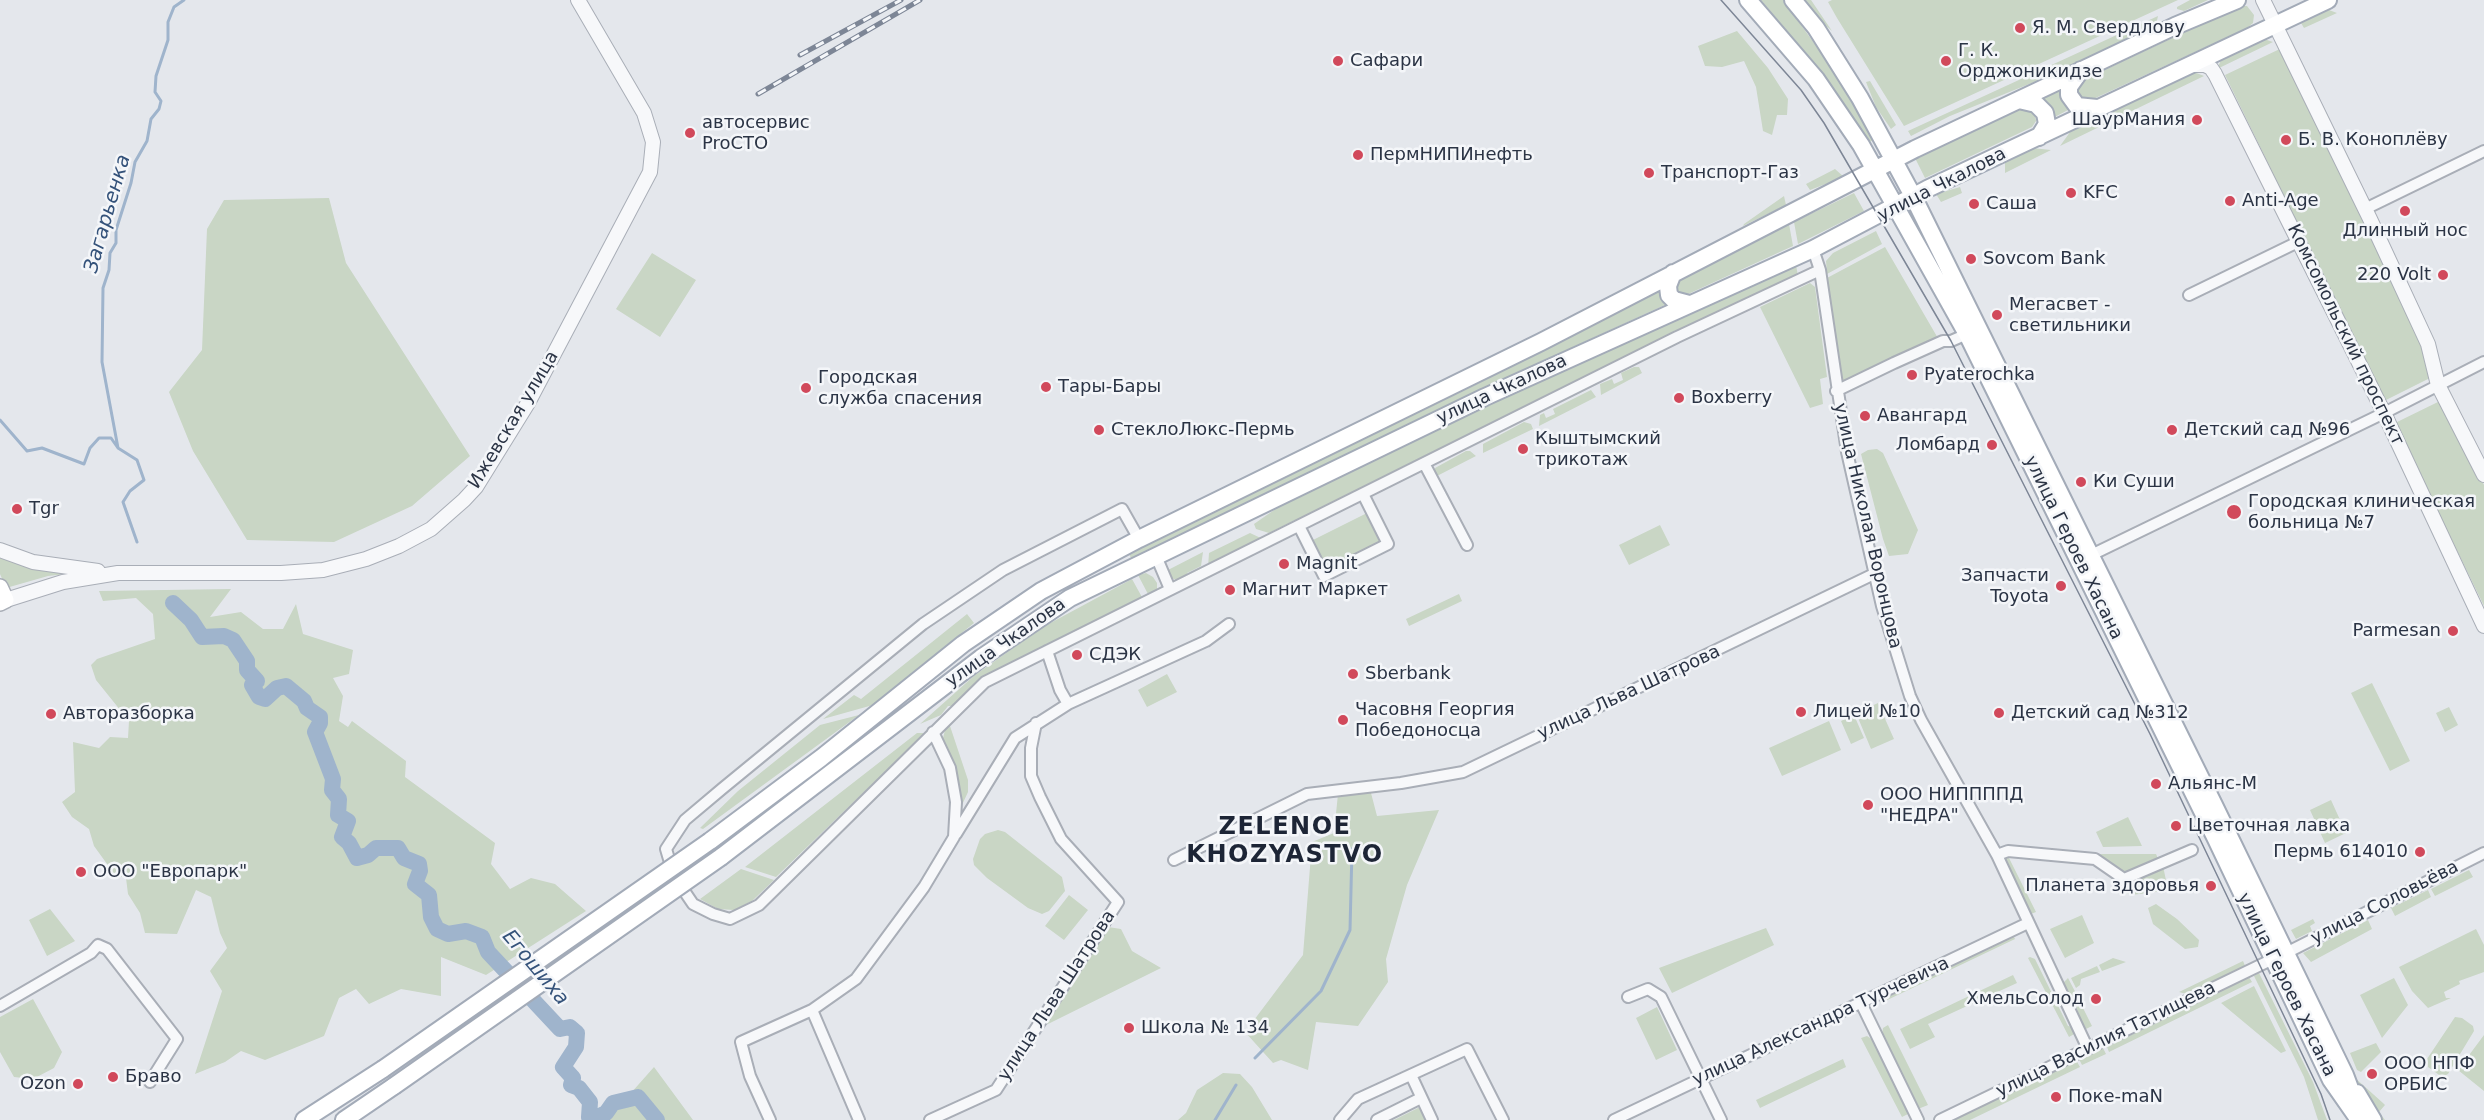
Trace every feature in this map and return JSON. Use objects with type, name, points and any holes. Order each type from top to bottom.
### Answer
[{"type":"main road","name":"улица Героев Хасана","points":[[1748,0],[1816,79],[1876,170],[1967,334],[2085,557]]},
{"type":"main road","name":"улица Героев Хасана","points":[[1793,0],[1822,37],[1895,160],[2338,1077],[2356,1101],[2359,1120]]},
{"type":"main road","name":"улица Чкалова","points":[[304,1120],[383,1069],[710,841],[821,758],[963,644],[1041,591],[1140,539],[1475,375],[1895,160],[2082,69],[2237,0]]},
{"type":"main road","name":"улица Чкалова","points":[[344,1120],[722,857],[1024,627],[1070,598],[1485,397],[1813,249],[1913,196],[2328,0]]},
{"type":"main road","points":[[2082,69],[2069,87],[2069,95],[2077,106],[2097,108]]},
{"type":"main road","points":[[2019,100],[2036,104],[2045,113],[2047,123],[2039,138]]},
{"type":"main road","points":[[1673,273],[1668,286],[1669,294],[1674,300],[1689,304]]},
{"type":"main road","name":"улица Героев Хасана","points":[[2338,1077],[2373,1120]]},
{"type":"main road","points":[[2338,1077],[2344,1120]]},
{"type":"street","name":"Ижевская улица","points":[[2,597],[63,582],[118,573],[281,573],[323,570],[366,560],[399,546],[452,513],[476,487],[528,403],[650,172],[653,142],[644,113],[578,0]]},
{"type":"street","points":[[2263,0],[2428,344],[2438,385],[2484,475]]},
{"type":"street","name":"Комсомольский проспект","points":[[2188,65],[2205,65],[2211,68],[2385,414],[2484,626]]},
{"type":"street","points":[[2365,209],[2484,151]]},
{"type":"street","points":[[2189,295],[2300,241]]},
{"type":"street","name":"улица Николая Воронцова","points":[[1813,249],[1820,270],[1836,392],[1847,452],[1885,616],[1910,696],[1920,720],[1997,855],[2088,1049]]},
{"type":"street","points":[[1140,539],[1122,509],[1003,570],[923,624],[685,820],[666,849],[674,876],[693,904],[713,915],[730,919],[759,905],[985,682],[1425,465],[1677,337],[1820,270]]},
{"type":"street","points":[[1836,392],[1943,341],[1951,341],[1967,334]]},
{"type":"street","points":[[2085,557],[2385,414],[2484,362]]},
{"type":"street","points":[[1425,465],[1467,545]]},
{"type":"street","points":[[1299,526],[1324,576],[1388,544],[1363,494]]},
{"type":"street","points":[[0,550],[17,557],[51,565],[118,573]]},
{"type":"street","points":[[1156,556],[1170,589]]},
{"type":"street","name":"улица Льва Шатрова","points":[[1174,860],[1307,794],[1411,782],[1472,769],[1876,573]]},
{"type":"street","points":[[770,1120],[750,1076],[741,1042],[812,1010],[856,979],[924,887],[1016,738],[1068,704],[1206,641],[1229,624]]},
{"type":"street","points":[[1047,651],[1060,690],[1068,704]]},
{"type":"street","name":"улица Льва Шатрова","points":[[930,1120],[996,1090],[1118,902],[1061,839],[1040,797],[1031,776],[1031,748],[1036,723]]},
{"type":"street","points":[[933,732],[950,768],[956,802],[954,837]]},
{"type":"street","points":[[1997,855],[2008,851],[2095,859],[2124,879],[2192,850]]},
{"type":"street","name":"улица Соловьёва","points":[[2280,956],[2484,853]]},
{"type":"street","name":"улица Александра Турчевича","points":[[1614,1120],[2028,923]]},
{"type":"street","points":[[0,1006],[91,953],[98,945],[107,949],[177,1039],[150,1082]]},
{"type":"street","name":"улица Василия Татищева","points":[[1940,1120],[2280,956]]},
{"type":"street","points":[[1628,997],[1648,989],[1661,997],[1721,1120]]},
{"type":"street","points":[[1861,1003],[1918,1120]]},
{"type":"street","points":[[812,1010],[859,1120]]},
{"type":"street","points":[[1340,1120],[1358,1099],[1467,1050],[1503,1120]]},
{"type":"street","points":[[1411,1075],[1432,1120]]},
{"type":"street","points":[[1377,1120],[1421,1098]]},
{"type":"green space","points":[[1761,0],[1783,0],[1832,68],[1874,140],[1869,142],[1823,74]]},
{"type":"green space","points":[[1803,0],[1811,0],[1832,31],[1814,15]]},
{"type":"green space","points":[[1832,0],[2178,0],[1904,126],[1837,18],[1828,2]]},
{"type":"green space","points":[[2190,0],[2208,0],[2184,11],[2177,9]]},
{"type":"green space","points":[[2240,6],[2247,6],[2254,15],[2253,23],[2247,28],[2089,101],[2076,97],[2076,85],[2079,82]]},
{"type":"green space","points":[[2329,10],[2337,13],[2304,28],[2301,23]]},
{"type":"green space","points":[[2158,16],[2156,25],[2049,76],[1950,116],[1911,136],[1908,131]]},
{"type":"green space","points":[[1737,31],[1768,68],[1788,99],[1787,115],[1777,115],[1772,135],[1763,131],[1756,87],[1744,61],[1722,67],[1705,66],[1698,46]]},
{"type":"green space","points":[[2264,39],[2273,42],[2217,69],[2222,58]]},
{"type":"green space","points":[[2284,47],[2420,333],[2432,377],[2384,401],[2225,75]]},
{"type":"green space","points":[[2194,72],[2204,76],[2060,146],[2073,128]]},
{"type":"green space","points":[[1870,81],[1896,125],[1891,129],[1876,107],[1866,82]]},
{"type":"green space","points":[[2059,91],[2061,100],[2068,110],[2051,119],[2042,99]]},
{"type":"green space","points":[[2022,107],[2035,113],[2036,121],[2032,127],[1925,178],[1915,158]]},
{"type":"green space","points":[[2032,148],[2051,150],[2005,173],[2005,162]]},
{"type":"green space","points":[[1835,169],[1844,177],[1810,190],[1806,184]]},
{"type":"green space","points":[[1960,187],[1962,193],[1941,202],[1936,194]]},
{"type":"green space","points":[[1854,193],[1864,211],[1798,244],[1794,222]]},
{"type":"green space","points":[[1784,196],[1786,205],[1743,226],[1744,224]]},
{"type":"green space","points":[[329,198],[346,263],[470,456],[412,506],[334,542],[247,540],[193,451],[169,392],[202,350],[207,229],[224,200]]},
{"type":"green space","points":[[1789,224],[1793,246],[1686,295],[1676,292],[1678,280]]},
{"type":"green space","points":[[1876,231],[1882,244],[1827,274],[1826,261],[1833,253]]},
{"type":"green space","points":[[1885,247],[1939,340],[1841,385],[1827,278]]},
{"type":"green space","points":[[652,253],[696,280],[660,337],[616,309]]},
{"type":"green space","points":[[1796,265],[1798,276],[1297,524],[1295,520],[1269,533],[1256,529],[1254,524],[1277,508],[1488,405]]},
{"type":"green space","points":[[1810,283],[1815,287],[1827,377],[1820,379],[1823,404],[1810,408],[1760,307]]},
{"type":"green space","points":[[1660,290],[1667,304],[1481,389],[1131,558],[1129,554],[1479,383]]},
{"type":"green space","points":[[1639,367],[1642,373],[1601,395],[1600,384],[1612,379],[1614,384],[1623,380],[1621,373]]},
{"type":"green space","points":[[1591,390],[1596,397],[1539,426],[1540,415],[1544,413],[1546,418],[1555,414],[1553,409]]},
{"type":"green space","points":[[2442,400],[2484,485],[2484,606],[2395,423]]},
{"type":"green space","points":[[1524,422],[1531,424],[1533,429],[1483,453],[1483,444]]},
{"type":"green space","points":[[1877,449],[1883,453],[1918,530],[1908,554],[1889,556],[1883,539],[1861,454]]},
{"type":"green space","points":[[1466,451],[1476,456],[1435,477],[1435,468]]},
{"type":"green space","points":[[1369,512],[1384,543],[1326,572],[1311,541]]},
{"type":"green space","points":[[1660,525],[1670,545],[1629,565],[1619,545]]},
{"type":"green space","points":[[1250,533],[1265,540],[1208,567],[1209,553]]},
{"type":"green space","points":[[1203,552],[1201,566],[1187,573],[1188,577],[1177,580],[1171,578],[1168,570]]},
{"type":"green space","points":[[0,555],[66,571],[66,574],[48,576],[6,588],[0,574]]},
{"type":"green space","points":[[1146,573],[1157,583],[1157,589],[1149,596],[1138,575]]},
{"type":"green space","points":[[1132,579],[1143,599],[993,672],[953,706],[948,706],[941,715],[920,724],[975,675],[1043,627]]},
{"type":"green space","points":[[231,589],[210,617],[241,612],[263,629],[283,629],[296,604],[303,634],[353,650],[349,674],[333,678],[343,696],[339,721],[348,727],[352,721],[406,761],[405,777],[495,843],[491,864],[510,889],[531,878],[555,884],[586,911],[486,975],[441,957],[441,996],[401,989],[369,1004],[356,989],[339,998],[324,1036],[265,1060],[241,1051],[225,1062],[195,1074],[222,991],[210,971],[227,948],[220,933],[211,897],[196,890],[177,934],[145,933],[140,913],[128,894],[126,878],[115,875],[94,846],[89,829],[72,817],[62,802],[75,792],[73,742],[99,748],[110,737],[128,738],[129,721],[96,680],[91,665],[97,659],[155,639],[153,614],[136,598],[103,601],[99,591]]},
{"type":"green space","points":[[1459,594],[1462,601],[1409,626],[1406,619]]},
{"type":"green space","points":[[967,614],[974,623],[873,705],[823,719],[854,695],[861,699]]},
{"type":"green space","points":[[1167,674],[1177,692],[1147,707],[1138,690]]},
{"type":"green space","points":[[2372,683],[2410,761],[2390,771],[2351,693]]},
{"type":"green space","points":[[1878,703],[1894,739],[1871,749],[1856,713]]},
{"type":"green space","points":[[2449,707],[2458,725],[2445,732],[2436,713]]},
{"type":"green space","points":[[859,715],[703,829],[700,828],[738,791],[820,725]]},
{"type":"green space","points":[[1854,715],[1864,738],[1851,744],[1841,721]]},
{"type":"green space","points":[[1829,721],[1841,750],[1782,776],[1769,748]]},
{"type":"green space","points":[[949,723],[968,780],[968,792],[962,805],[943,738]]},
{"type":"green space","points":[[917,733],[925,733],[776,877],[745,867]]},
{"type":"green space","points":[[1371,793],[1377,816],[1439,810],[1407,885],[1386,959],[1388,982],[1358,1026],[1316,1022],[1308,1070],[1281,1060],[1273,1063],[1245,1032],[1303,955],[1312,842],[1334,833],[1338,794]]},
{"type":"green space","points":[[2331,800],[2346,833],[2325,843],[2310,810]]},
{"type":"green space","points":[[2128,817],[2142,846],[2103,847],[2096,832]]},
{"type":"green space","points":[[998,830],[1005,832],[1062,877],[1065,891],[1049,911],[1042,914],[1028,908],[987,878],[974,865],[973,859],[980,839],[985,834]]},
{"type":"green space","points":[[2097,854],[2156,854],[2160,863],[2130,876],[2118,872]]},
{"type":"green space","points":[[2008,856],[2036,912],[2028,915],[2004,861]]},
{"type":"green space","points":[[2163,866],[2167,885],[2164,891],[2131,895],[2123,892],[2115,878]]},
{"type":"green space","points":[[741,869],[774,880],[752,901],[734,910],[718,909],[700,899]]},
{"type":"green space","points":[[2469,870],[2473,877],[2435,896],[2431,889]]},
{"type":"green space","points":[[2428,890],[2431,897],[2395,916],[2391,908]]},
{"type":"green space","points":[[1069,895],[1088,910],[1064,940],[1045,926]]},
{"type":"green space","points":[[2156,904],[2177,919],[2199,940],[2198,947],[2185,949],[2153,924],[2148,908]]},
{"type":"green space","points":[[50,909],[75,941],[47,956],[29,920]]},
{"type":"green space","points":[[2082,915],[2094,943],[2065,958],[2050,929]]},
{"type":"green space","points":[[2313,919],[2315,923],[2310,926],[2312,931],[2296,939],[2291,930]]},
{"type":"green space","points":[[2368,920],[2372,929],[2311,962],[2303,953]]},
{"type":"green space","points":[[1108,927],[1121,929],[1132,951],[1161,968],[1046,1025]]},
{"type":"green space","points":[[1766,928],[1774,945],[1672,993],[1659,968]]},
{"type":"green space","points":[[2476,929],[2484,945],[2484,972],[2459,981],[2460,984],[2444,992],[2446,998],[2451,998],[2428,1008],[2412,991],[2399,967]]},
{"type":"green space","points":[[2012,933],[2015,939],[1881,1003],[1878,998]]},
{"type":"green space","points":[[2028,958],[2035,959],[2068,1026],[2073,1027],[2076,1033],[2069,1037]]},
{"type":"green space","points":[[2113,958],[2126,962],[2102,971],[2099,965]]},
{"type":"green space","points":[[2243,961],[2246,968],[2190,995],[2179,992]]},
{"type":"green space","points":[[2097,966],[2100,972],[2081,979],[2080,985],[2076,988],[2071,978]]},
{"type":"green space","points":[[2259,973],[2313,1082],[2327,1120],[2318,1120],[2304,1077],[2254,976]]},
{"type":"green space","points":[[2013,975],[2017,983],[1928,1024],[1935,1037],[1910,1049],[1900,1029]]},
{"type":"green space","points":[[2249,977],[2252,982],[2109,1052],[2107,1047]]},
{"type":"green space","points":[[2068,978],[2080,1001],[2075,1004],[2062,984]]},
{"type":"green space","points":[[2394,978],[2408,1005],[2382,1038],[2360,995]]},
{"type":"green space","points":[[2254,986],[2286,1051],[2281,1053],[2221,1003]]},
{"type":"green space","points":[[33,999],[62,1052],[54,1068],[33,1079],[14,1077],[0,1052],[0,1017]]},
{"type":"green space","points":[[2081,1004],[2092,1026],[2084,1030],[2076,1006]]},
{"type":"green space","points":[[1657,1007],[1677,1050],[1656,1060],[1636,1018]]},
{"type":"green space","points":[[2455,1017],[2462,1018],[2473,1026],[2474,1031],[2448,1074],[2442,1077],[2428,1067],[2427,1059]]},
{"type":"green space","points":[[1888,1025],[1928,1105],[1918,1109],[1882,1035],[1883,1028]]},
{"type":"green space","points":[[2484,1035],[2484,1091],[2458,1070]]},
{"type":"green space","points":[[1867,1036],[1873,1040],[1910,1113],[1902,1117],[1861,1038]]},
{"type":"green space","points":[[2376,1043],[2381,1052],[2361,1072],[2357,1070],[2350,1053]]},
{"type":"green space","points":[[2103,1048],[2106,1054],[2082,1065],[2079,1059]]},
{"type":"green space","points":[[1843,1059],[1846,1067],[1760,1108],[1756,1100]]},
{"type":"green space","points":[[2076,1060],[2080,1067],[1970,1120],[1951,1120]]},
{"type":"green space","points":[[654,1067],[693,1120],[607,1120]]},
{"type":"green space","points":[[1223,1073],[1240,1074],[1252,1087],[1272,1120],[1178,1120],[1186,1113],[1197,1090]]},
{"type":"green space","points":[[2354,1077],[2385,1105],[2379,1112],[2385,1120],[2378,1120],[2364,1101]]},
{"type":"green space","points":[[1420,1107],[1426,1120],[1394,1120]]},
{"type":"waterway","name":"Загарьенка","points":[[118,448],[102,362],[103,288],[109,270],[110,253],[116,243],[116,230],[135,162],[147,141],[151,119],[159,109],[161,101],[155,92],[156,76],[168,40],[168,22],[174,7],[184,0]]},
{"type":"waterway","name":"Егошиха","points":[[0,420],[27,451],[42,448],[84,464],[90,448],[99,438],[111,438],[118,448],[137,460],[144,480],[130,491],[123,502],[137,542]]},
{"type":"waterway","name":"Егошиха","points":[[173,603],[191,620],[202,637],[224,636],[233,640],[247,661],[247,670],[257,681],[252,685],[259,697],[265,699],[277,688],[286,686],[304,701],[307,708],[320,717],[320,723],[315,732],[333,779],[332,790],[339,799],[338,815],[348,821],[342,837],[349,843],[357,858],[368,855],[376,848],[398,848],[404,858],[419,864],[420,871],[415,884],[429,895],[431,917],[437,929],[448,934],[466,931],[482,937],[488,952],[560,1029],[570,1027],[577,1033],[576,1047],[563,1067],[573,1078],[571,1085],[579,1088],[590,1102],[589,1117],[593,1119],[606,1113],[613,1103],[638,1097],[657,1120]]},
{"type":"waterway","points":[[1255,1058],[1321,991],[1350,930],[1352,849]]},
{"type":"waterway","points":[[1215,1120],[1236,1085]]},
{"type":"tram line","points":[[1721,0],[1801,90],[1824,123],[1951,341],[2150,734],[2321,1094],[2330,1120]]},
{"type":"railway","points":[[800,55],[901,0]]},
{"type":"railway","points":[[758,94],[920,0]]},
{"type":"place","name":"Я. М. Свердлову","points":[[2020,28]]},
{"type":"place","name":"Сафари","points":[[1338,61]]},
{"type":"place","name":"Г. К. Орджоникидзе","points":[[1946,61]]},
{"type":"place","name":"ШаурМания","points":[[2197,120]]},
{"type":"place","name":"автосервис ProСТО","points":[[690,133]]},
{"type":"place","name":"Б. В. Коноплёву","points":[[2286,140]]},
{"type":"place","name":"ПермНИПИнефть","points":[[1358,155]]},
{"type":"place","name":"Транспорт-Газ","points":[[1649,173]]},
{"type":"place","name":"KFC","points":[[2071,193]]},
{"type":"place","name":"Anti-Age","points":[[2230,201]]},
{"type":"place","name":"Саша","points":[[1974,204]]},
{"type":"place","name":"Длинный нос","points":[[2405,211]]},
{"type":"place","name":"Sovcom Bank","points":[[1971,259]]},
{"type":"place","name":"220 Volt","points":[[2443,275]]},
{"type":"place","name":"Мегасвет - светильники","points":[[1997,315]]},
{"type":"place","name":"Pyaterochka","points":[[1912,375]]},
{"type":"place","name":"Тары-Бары","points":[[1046,387]]},
{"type":"place","name":"Городская служба спасения","points":[[806,388]]},
{"type":"place","name":"Boxberry","points":[[1679,398]]},
{"type":"place","name":"Авангард","points":[[1865,416]]},
{"type":"place","name":"СтеклоЛюкс-Пермь","points":[[1099,430]]},
{"type":"place","name":"Детский сад №96","points":[[2172,430]]},
{"type":"place","name":"Ломбард","points":[[1992,445]]},
{"type":"place","name":"Кыштымский трикотаж","points":[[1523,449]]},
{"type":"place","name":"Ки Суши","points":[[2081,482]]},
{"type":"place","name":"Tgr","points":[[17,509]]},
{"type":"place","name":"Городская клиническая больница №7","points":[[2234,512]]},
{"type":"place","name":"Magnit","points":[[1284,564]]},
{"type":"place","name":"Запчасти Toyota","points":[[2061,586]]},
{"type":"place","name":"Магнит Маркет","points":[[1230,590]]},
{"type":"place","name":"Parmesan","points":[[2453,631]]},
{"type":"place","name":"СДЭК","points":[[1077,655]]},
{"type":"place","name":"Sberbank","points":[[1353,674]]},
{"type":"place","name":"Лицей №10","points":[[1801,712]]},
{"type":"place","name":"Детский сад №312","points":[[1999,713]]},
{"type":"place","name":"Авторазборка","points":[[51,714]]},
{"type":"place","name":"Часовня Георгия Победоносца","points":[[1343,720]]},
{"type":"place","name":"Альянс-М","points":[[2156,784]]},
{"type":"place","name":"ООО НИППППД \"НЕДРА\"","points":[[1868,805]]},
{"type":"place","name":"Цветочная лавка","points":[[2176,826]]},
{"type":"place","name":"Пермь 614010","points":[[2420,852]]},
{"type":"place","name":"ООО \"Европарк\"","points":[[81,872]]},
{"type":"place","name":"Планета здоровья","points":[[2211,886]]},
{"type":"place","name":"ХмельСолод","points":[[2096,999]]},
{"type":"place","name":"Школа № 134","points":[[1129,1028]]},
{"type":"place","name":"ООО НПФ ОРБИС","points":[[2372,1074]]},
{"type":"place","name":"Браво","points":[[113,1077]]},
{"type":"place","name":"Ozon","points":[[78,1084]]},
{"type":"place","name":"Поке-maN","points":[[2056,1097]]},
{"type":"district","name":"ZELENOE KHOZYASTVO","points":[[1285,842]]}]
